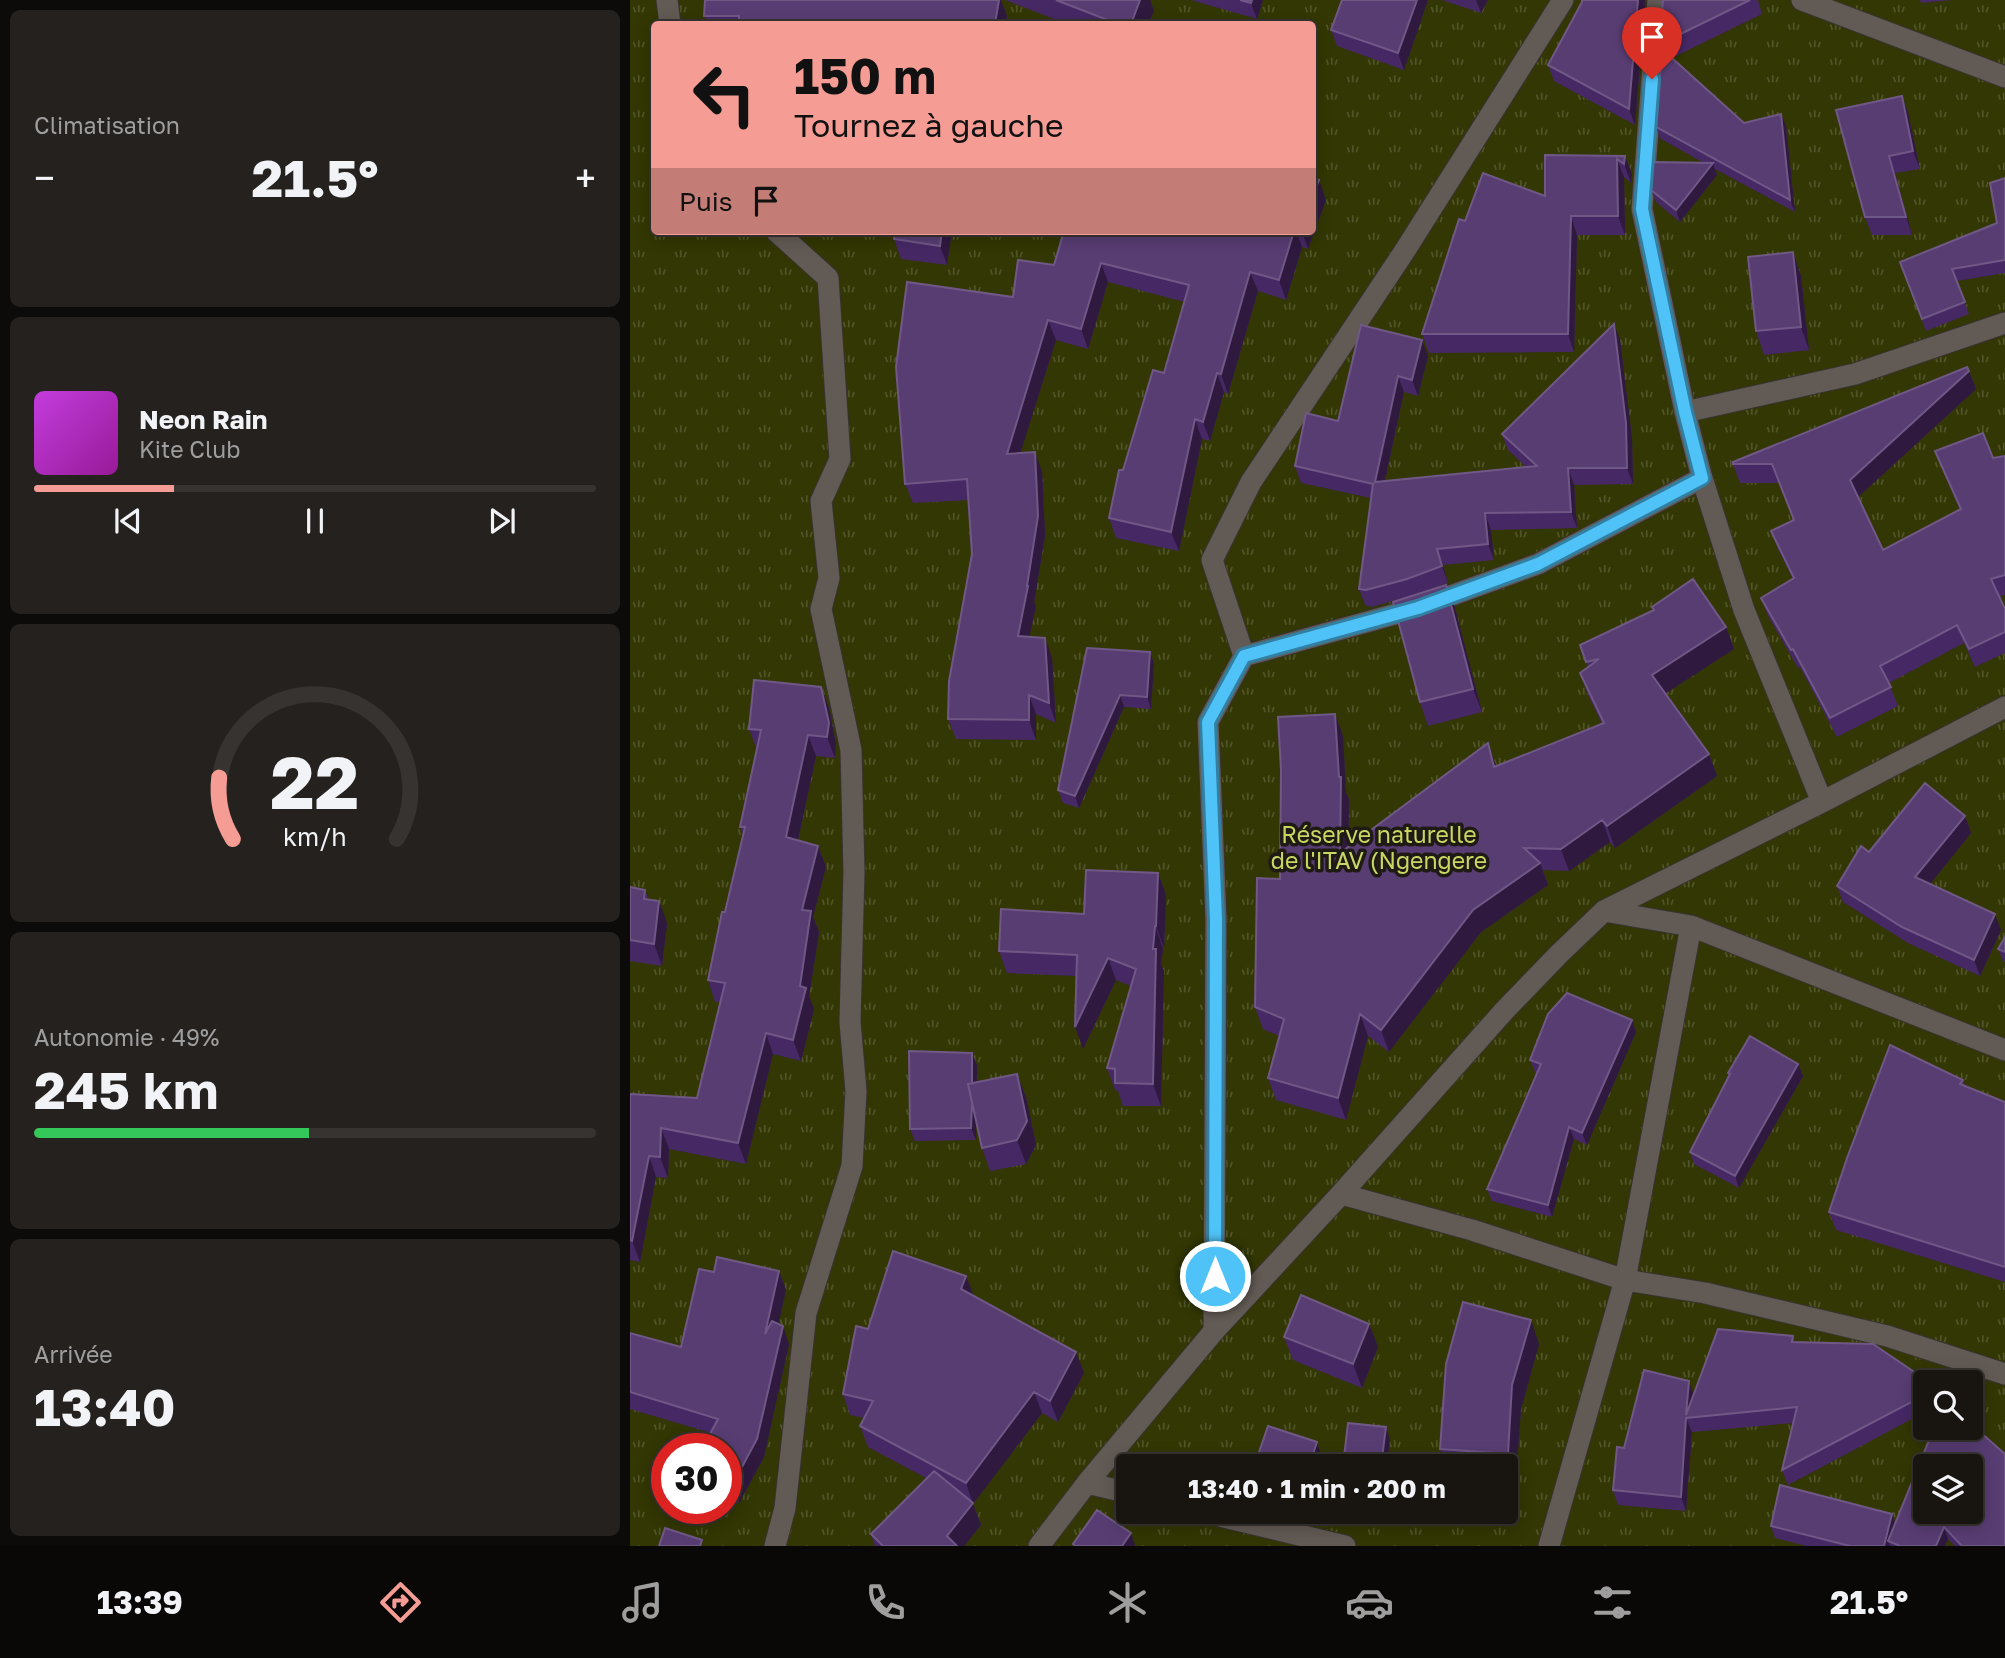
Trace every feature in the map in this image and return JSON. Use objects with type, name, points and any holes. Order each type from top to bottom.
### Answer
[{"type":"street","points":[[667,0],[670,21]]},
{"type":"street","points":[[1244,656],[1212,560],[1251,482],[1404,252],[1563,0]]},
{"type":"street","points":[[1658,0],[1642,209],[1685,412],[1702,478],[1744,610],[1822,802]]},
{"type":"street","points":[[1802,0],[2005,77]]},
{"type":"street","points":[[775,1546],[785,1508],[806,1313],[852,1166],[856,1091],[850,1022],[854,872],[851,750],[821,609],[829,578],[821,501],[840,459],[828,278],[780,235]]},
{"type":"street","points":[[1685,412],[1855,373],[2005,323]]},
{"type":"street","points":[[1214,1331],[1216,919],[1208,722],[1244,656],[1418,608],[1538,564],[1702,478]]},
{"type":"street","points":[[1039,1546],[1087,1483],[1214,1331],[1341,1194],[1504,1011],[1604,911],[2005,707]]},
{"type":"street","points":[[1604,911],[1691,926],[2005,1050]]},
{"type":"street","points":[[1549,1546],[1625,1280],[1691,926]]},
{"type":"street","points":[[1341,1194],[1472,1230],[1625,1280],[1705,1293],[1887,1336],[2005,1374]]},
{"type":"street","points":[[1087,1483],[1116,1490]]},
{"type":"street","points":[[1253,1524],[1345,1546]]},
{"type":"green space","name":"Réserve naturelle de l'ITAV (Ngengere","points":[[630,0],[2005,0],[2005,1546],[630,1546]]},
{"type":"building","points":[[705,0],[999,0],[996,21],[739,21],[739,16],[704,16]]},
{"type":"building","points":[[1056,0],[1140,0],[1132,21],[1110,21]]},
{"type":"building","points":[[1342,0],[1417,0],[1398,53],[1331,30]]},
{"type":"building","points":[[1582,0],[1638,0],[1629,109],[1548,65]]},
{"type":"building","points":[[1663,0],[1750,0],[1660,44]]},
{"type":"building","points":[[1662,49],[1744,123],[1781,114],[1790,200],[1656,127]]},
{"type":"building","points":[[1902,96],[1913,151],[1889,156],[1906,217],[1865,217],[1836,110]]},
{"type":"building","points":[[1545,155],[1625,156],[1624,164],[1617,159],[1618,216],[1571,216],[1568,334],[1422,334],[1459,219],[1465,221],[1483,173],[1545,196]]},
{"type":"building","points":[[1653,162],[1713,163],[1676,210],[1651,190]]},
{"type":"building","points":[[2005,178],[2005,260],[1952,269],[1965,302],[1922,319],[1900,262],[1997,223],[1990,183]]},
{"type":"building","points":[[894,235],[941,235],[940,246],[894,239]]},
{"type":"building","points":[[1063,235],[1293,235],[1279,280],[1250,272],[1221,374],[1217,373],[1203,422],[1195,419],[1171,532],[1109,518],[1119,470],[1123,470],[1153,370],[1164,373],[1189,285],[1101,263],[1081,329],[1048,320],[1007,454],[1035,452],[1038,516],[1018,636],[1045,638],[1049,703],[1029,695],[1029,720],[948,719],[949,681],[972,554],[967,479],[905,484],[896,367],[907,282],[1013,297],[1018,260],[1054,265]]},
{"type":"building","points":[[1793,252],[1801,327],[1756,331],[1748,257]]},
{"type":"building","points":[[1614,324],[1626,423],[1627,468],[1568,468],[1571,512],[1485,513],[1488,544],[1437,549],[1442,566],[1407,579],[1366,590],[1359,589],[1373,484],[1295,466],[1306,413],[1338,421],[1361,325],[1422,340],[1412,380],[1398,376],[1375,482],[1537,466],[1502,434]]},
{"type":"building","points":[[1967,367],[1969,371],[1850,480],[1883,550],[1961,509],[1935,451],[1983,433],[1993,458],[2005,456],[2005,575],[1991,579],[2005,609],[2005,632],[1969,649],[1957,625],[1880,666],[1891,687],[1830,718],[1793,649],[1791,650],[1761,598],[1794,578],[1771,531],[1794,520],[1772,464],[1733,462]]},
{"type":"building","points":[[1693,579],[1726,627],[1652,675],[1709,754],[1607,826],[1602,820],[1561,849],[1524,848],[1540,863],[1473,910],[1381,1030],[1360,1014],[1338,1098],[1268,1078],[1284,1019],[1255,1007],[1257,878],[1280,879],[1281,770],[1278,717],[1335,714],[1341,777],[1340,853],[1488,743],[1494,767],[1604,723],[1580,673],[1599,659],[1586,662],[1580,645],[1654,610],[1652,607]]},
{"type":"building","points":[[1446,585],[1473,689],[1420,702],[1393,602]]},
{"type":"building","points":[[1087,648],[1150,652],[1147,697],[1120,695],[1075,796],[1058,790]]},
{"type":"building","points":[[754,680],[821,687],[829,723],[827,737],[808,735],[786,837],[818,846],[802,910],[811,911],[800,986],[806,988],[793,1040],[766,1033],[738,1143],[661,1128],[660,1157],[649,1156],[632,1241],[630,1094],[697,1098],[725,983],[708,980],[722,912],[725,912],[745,827],[740,827],[761,730],[749,729]]},
{"type":"building","points":[[1925,783],[1965,816],[1915,877],[1995,914],[1974,960],[1902,927],[1837,886],[1861,846],[1869,852]]},
{"type":"building","points":[[1086,870],[1158,873],[1153,949],[1156,949],[1153,1084],[1115,1083],[1115,1069],[1107,1068],[1136,969],[1108,958],[1075,1027],[1077,955],[999,951],[1001,909],[1084,914]]},
{"type":"building","points":[[630,887],[645,890],[644,899],[659,901],[654,944],[630,940]]},
{"type":"building","points":[[2005,937],[2005,952],[1998,949]]},
{"type":"building","points":[[1567,993],[1632,1020],[1582,1133],[1569,1127],[1548,1205],[1487,1189],[1541,1064],[1530,1060],[1548,1014]]},
{"type":"building","points":[[1750,1036],[1798,1064],[1735,1176],[1690,1152],[1730,1074],[1728,1073]]},
{"type":"building","points":[[1890,1045],[1963,1080],[1960,1084],[2005,1102],[2005,1267],[1829,1212]]},
{"type":"building","points":[[909,1051],[972,1053],[972,1084],[968,1084],[972,1103],[971,1128],[910,1129]]},
{"type":"building","points":[[1017,1074],[1027,1121],[1017,1140],[982,1148],[968,1084]]},
{"type":"building","points":[[893,1251],[966,1276],[961,1289],[1076,1352],[1050,1401],[1034,1392],[966,1483],[860,1426],[873,1401],[843,1394],[856,1326],[868,1329]]},
{"type":"building","points":[[717,1257],[779,1271],[765,1334],[772,1321],[783,1326],[757,1439],[742,1467],[742,1433],[711,1433],[718,1419],[630,1392],[630,1333],[681,1347],[699,1269],[714,1272]]},
{"type":"building","points":[[1301,1295],[1369,1324],[1353,1364],[1284,1337]]},
{"type":"building","points":[[1463,1302],[1531,1320],[1512,1385],[1508,1454],[1440,1449],[1446,1364]]},
{"type":"building","points":[[1718,1329],[1793,1336],[1792,1342],[1873,1344],[1913,1371],[1913,1401],[1782,1470],[1797,1407],[1686,1418],[1681,1497],[1613,1490],[1617,1447],[1624,1448],[1644,1370],[1689,1381],[1686,1415]]},
{"type":"building","points":[[1348,1423],[1386,1427],[1383,1454],[1344,1454]]},
{"type":"building","points":[[1268,1426],[1317,1442],[1313,1454],[1258,1454]]},
{"type":"building","points":[[1983,1435],[2005,1454],[2005,1546],[1962,1546],[1944,1527],[1936,1546],[1900,1546],[1888,1541],[1913,1480],[1913,1524],[1983,1524],[1983,1454],[1923,1454],[1929,1440],[1983,1440]]},
{"type":"building","points":[[934,1471],[973,1503],[947,1536],[957,1546],[883,1546],[871,1534]]},
{"type":"building","points":[[1780,1485],[1892,1514],[1884,1546],[1850,1546],[1771,1526]]},
{"type":"building","points":[[1097,1510],[1131,1533],[1122,1546],[1073,1544]]},
{"type":"building","points":[[665,1528],[702,1540],[700,1546],[659,1546]]},
{"type":"route","points":[[1215,1276],[1216,919],[1208,722],[1244,656],[1418,608],[1538,564],[1702,478],[1685,412],[1642,209],[1652,79]]}]
